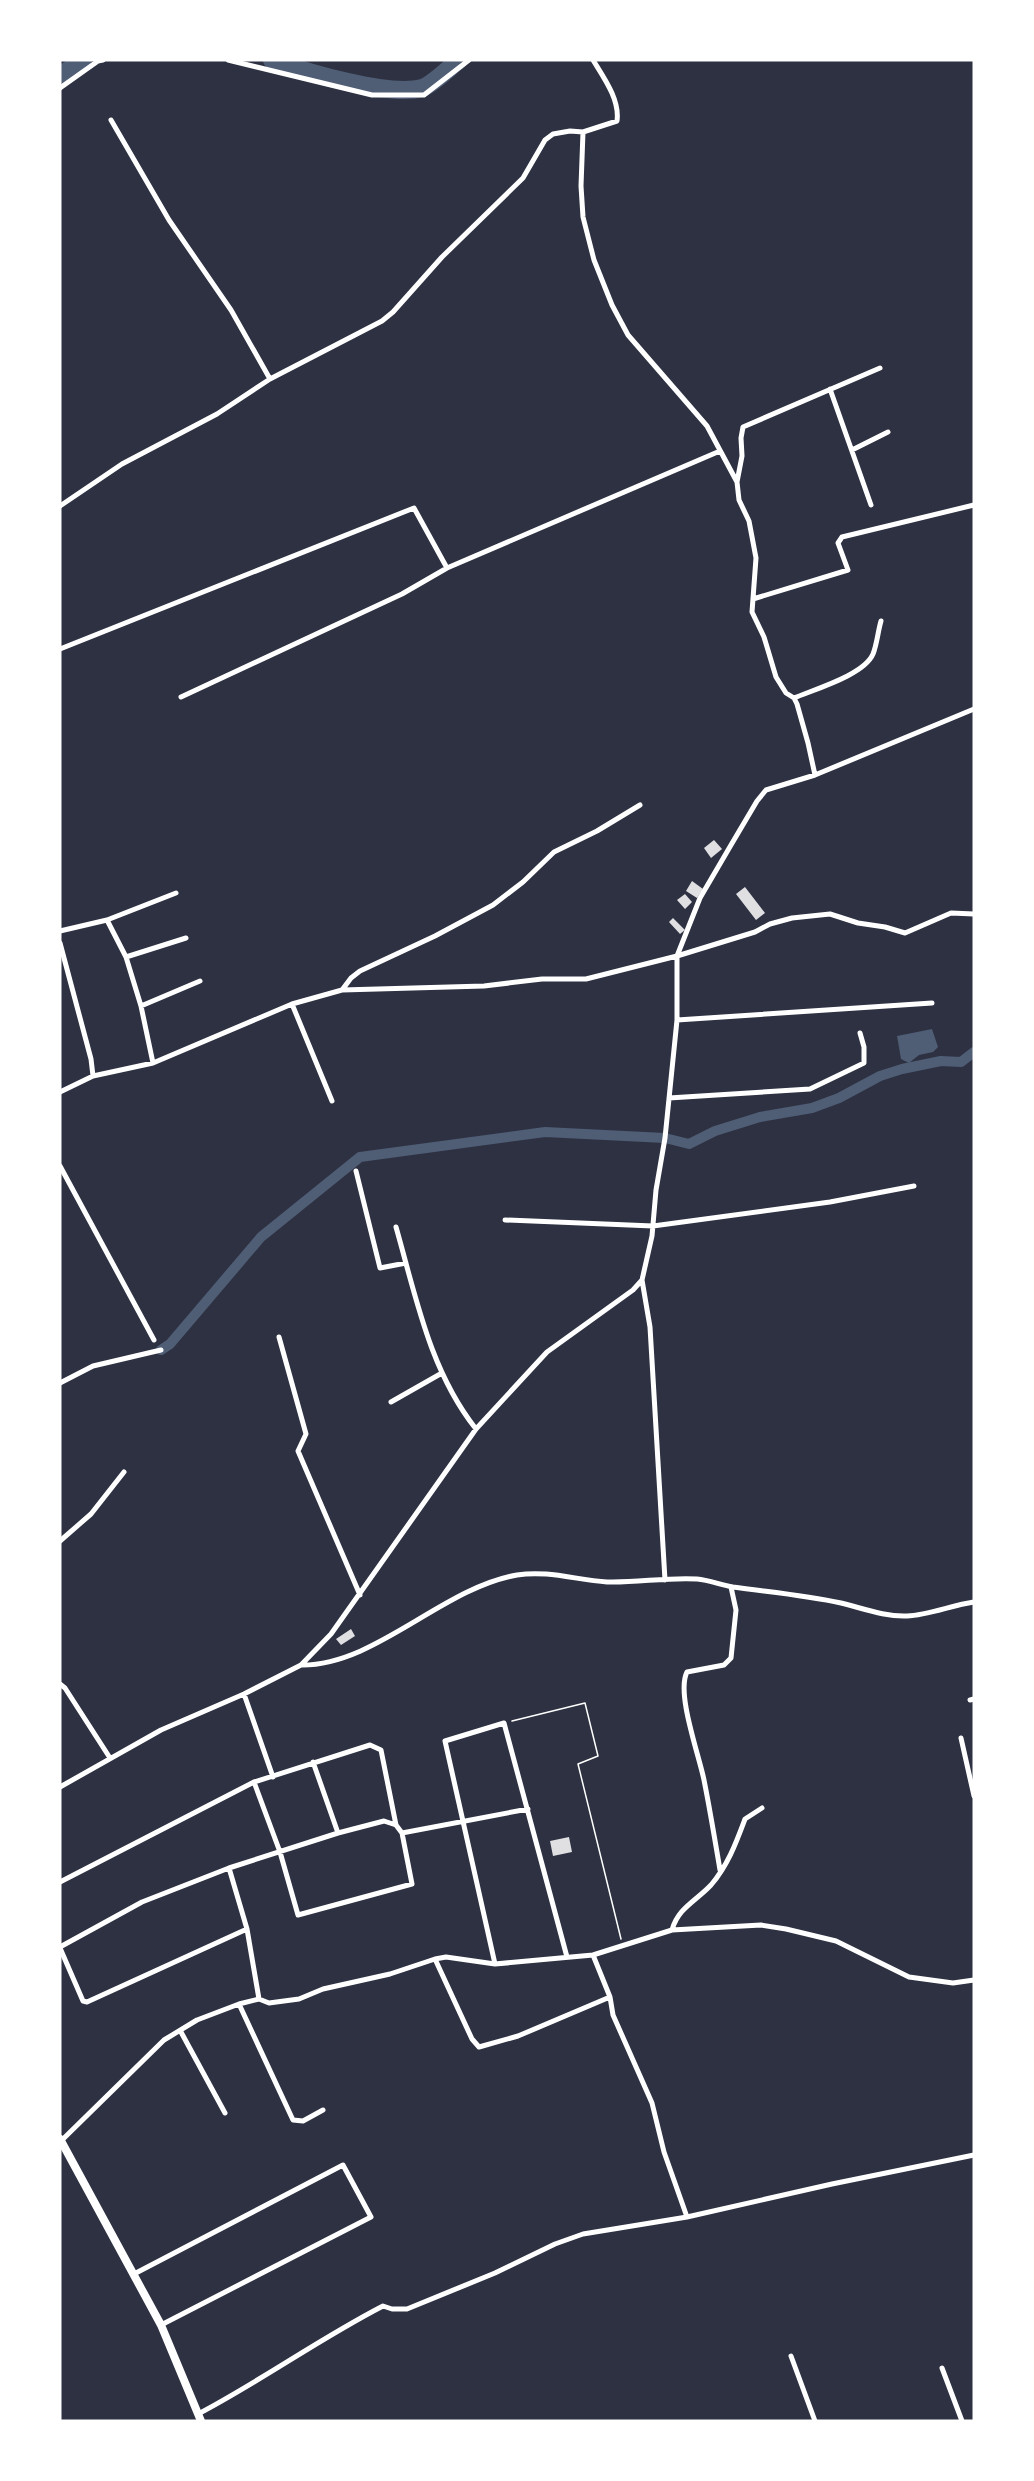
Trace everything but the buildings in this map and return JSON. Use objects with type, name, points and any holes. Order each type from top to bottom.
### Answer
[{"type":"main road","points":[[60,2141],[161,2325],[200,2418]]},
{"type":"street","points":[[60,88],[98,61],[104,60]]},
{"type":"street","points":[[228,60],[372,95],[424,95],[469,60]]},
{"type":"street","points":[[60,506],[122,464],[217,414],[270,380],[382,321],[393,312],[442,257],[523,178],[545,140],[553,134],[570,130],[583,132],[617,121],[618,111],[610,90],[593,60]]},
{"type":"street","points":[[111,120],[169,220],[231,310],[270,380]]},
{"type":"street","points":[[583,132],[581,186],[583,217],[594,260],[612,305],[628,335],[707,426],[737,482]]},
{"type":"street","points":[[815,775],[794,698],[786,693],[776,677],[764,637],[752,612],[756,558],[749,521],[739,500],[737,482],[742,456],[741,438],[743,427],[880,368]]},
{"type":"street","points":[[830,389],[871,505]]},
{"type":"street","points":[[852,450],[888,432]]},
{"type":"street","points":[[181,697],[402,594],[447,568],[720,451]]},
{"type":"street","points":[[753,598],[848,570],[838,543],[842,537],[974,505]]},
{"type":"street","points":[[60,649],[414,508],[447,568]]},
{"type":"street","points":[[794,698],[834,682],[866,663],[873,655],[881,621]]},
{"type":"street","points":[[666,1580],[650,1327],[642,1280],[653,1226],[669,1098],[677,1020],[677,956],[700,898],[757,801],[766,790],[815,775],[974,709]]},
{"type":"street","points":[[342,990],[360,971],[435,936],[493,905],[523,882],[554,852],[597,831],[640,805]]},
{"type":"street","points":[[60,932],[107,920],[176,893]]},
{"type":"street","points":[[60,1092],[93,1076],[153,1063],[292,1004],[342,990],[484,986],[542,979],[586,979],[677,956],[792,918],[830,914],[858,923],[905,933],[951,913],[974,914]]},
{"type":"street","points":[[107,920],[126,957],[141,1006],[153,1063]]},
{"type":"street","points":[[126,957],[186,938]]},
{"type":"street","points":[[60,943],[91,1059],[93,1076]]},
{"type":"street","points":[[141,1006],[200,981]]},
{"type":"street","points":[[677,1020],[932,1003]]},
{"type":"street","points":[[292,1004],[332,1101]]},
{"type":"street","points":[[669,1098],[810,1089],[864,1063],[864,1047],[860,1033]]},
{"type":"street","points":[[60,1166],[154,1340]]},
{"type":"street","points":[[356,1171],[380,1268],[406,1263]]},
{"type":"street","points":[[505,1220],[653,1226],[819,1204],[914,1186]]},
{"type":"street","points":[[396,1227],[429,1342],[442,1373],[465,1415],[476,1429]]},
{"type":"street","points":[[60,1787],[161,1730],[244,1694],[301,1665],[331,1634],[360,1595],[476,1429],[547,1352],[633,1290],[642,1280]]},
{"type":"street","points":[[279,1337],[306,1434],[298,1451],[360,1595]]},
{"type":"street","points":[[60,1383],[93,1366],[161,1350]]},
{"type":"street","points":[[391,1402],[442,1373]]},
{"type":"street","points":[[60,1541],[91,1514],[124,1472]]},
{"type":"street","points":[[301,1665],[321,1664],[357,1652],[435,1608],[494,1581],[513,1576],[549,1574],[589,1581],[635,1583],[698,1579],[731,1587],[837,1602],[906,1616],[974,1602]]},
{"type":"street","points":[[720,1870],[704,1778],[688,1722],[683,1679],[687,1672],[724,1665],[731,1658],[736,1610],[731,1587]]},
{"type":"street","points":[[60,1684],[65,1688],[110,1758]]},
{"type":"street","points":[[244,1694],[273,1777]]},
{"type":"street","points":[[495,1964],[445,1741],[504,1723],[567,1957]]},
{"type":"street","points":[[961,1738],[974,1796]]},
{"type":"street","points":[[60,1882],[254,1782],[313,1761],[370,1745],[381,1750],[396,1825],[402,1833],[412,1884],[298,1915],[280,1852],[254,1782]]},
{"type":"street","points":[[313,1761],[338,1833]]},
{"type":"street","points":[[672,1930],[677,1916],[711,1885],[720,1870],[730,1860],[740,1839],[745,1819],[762,1808]]},
{"type":"street","points":[[402,1833],[528,1809]]},
{"type":"street","points":[[247,1929],[87,2002],[83,2001],[60,1947],[142,1902],[229,1868],[338,1833],[384,1821],[396,1825]]},
{"type":"street","points":[[229,1868],[247,1929],[259,1999]]},
{"type":"street","points":[[60,2141],[164,2040],[181,2032],[197,2020],[239,2004],[259,1999],[269,2003],[299,1999],[323,1989],[390,1974],[435,1959],[455,1958],[495,1964],[592,1955],[672,1930],[761,1925],[836,1941],[909,1977],[953,1983],[974,1980]]},
{"type":"street","points":[[592,1955],[610,1997],[613,2015],[652,2103],[664,2152],[687,2217]]},
{"type":"street","points":[[435,1959],[467,2029],[479,2047],[518,2036],[610,1997]]},
{"type":"street","points":[[239,2004],[293,2120],[303,2121],[324,2110]]},
{"type":"street","points":[[181,2032],[225,2113]]},
{"type":"street","points":[[200,2418],[313,2345],[383,2306],[392,2309],[407,2309],[576,2236],[687,2217],[974,2155]]},
{"type":"street","points":[[135,2274],[343,2165],[371,2217],[161,2325]]},
{"type":"street","points":[[791,2356],[815,2421]]},
{"type":"street","points":[[942,2368],[962,2421]]},
{"type":"path","points":[[504,1723],[585,1703],[598,1756],[578,1764],[622,1945]]},
{"type":"water","points":[[932,1029],[938,1047],[933,1052],[919,1055],[909,1063],[901,1059],[897,1036]]},
{"type":"waterway","points":[[60,76],[83,60]]},
{"type":"waterway","points":[[272,60],[347,82],[407,90],[426,86],[459,60]]},
{"type":"waterway","points":[[161,1350],[170,1344],[261,1237],[360,1157],[545,1132],[665,1138],[689,1144],[715,1131],[760,1117],[812,1108],[839,1098],[880,1076],[941,1061],[961,1062],[974,1052]]}]
